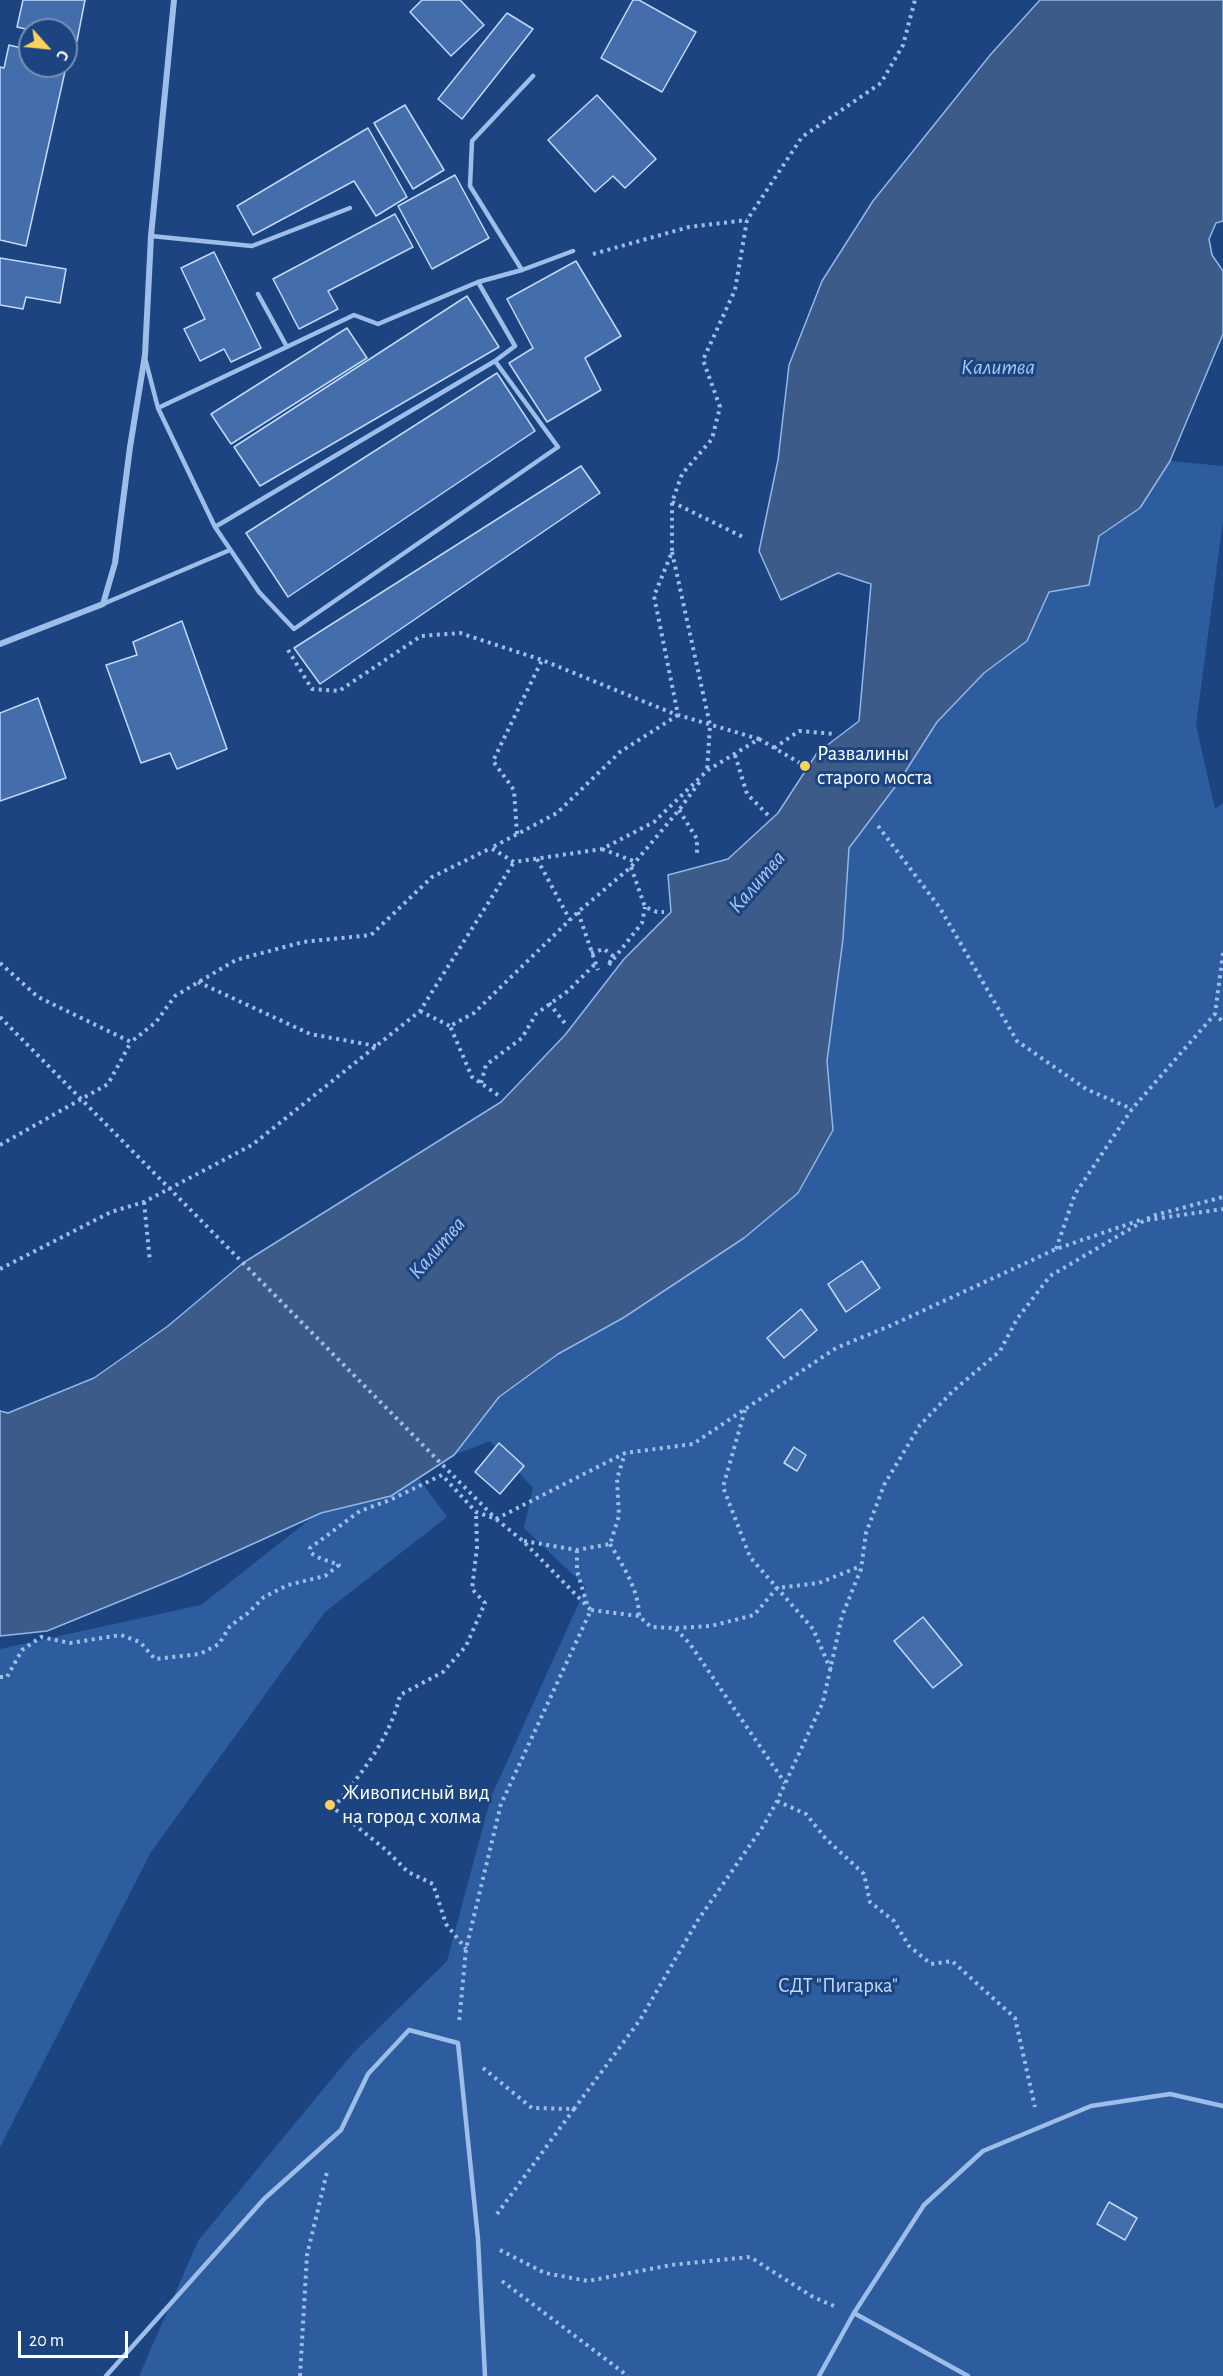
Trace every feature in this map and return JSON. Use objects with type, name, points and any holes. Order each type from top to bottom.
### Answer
[{"type":"street","points":[[0,644],[103,604],[115,563],[145,355],[151,237],[174,0]]},
{"type":"lane","points":[[522,270],[470,186],[472,141],[532,76]]},
{"type":"lane","points":[[151,237],[252,246],[350,208]]},
{"type":"lane","points":[[158,408],[354,315],[378,324],[478,282],[522,270],[573,250]]},
{"type":"lane","points":[[215,527],[495,361],[515,346],[478,282]]},
{"type":"lane","points":[[258,294],[287,347]]},
{"type":"lane","points":[[145,355],[158,408],[215,527],[259,592],[294,629],[558,447],[495,361]]},
{"type":"lane","points":[[103,604],[230,550]]},
{"type":"lane","points":[[106,2376],[264,2199],[341,2130],[368,2074],[409,2030],[458,2043],[478,2239],[485,2376]]},
{"type":"lane","points":[[819,2376],[854,2313],[924,2205],[983,2151],[1091,2106],[1170,2094],[1223,2106]]},
{"type":"lane","points":[[854,2313],[968,2376]]},
{"type":"path","points":[[450,1026],[474,1013],[578,912],[631,867],[679,810],[708,770],[710,725],[672,552],[672,502],[682,474],[712,439],[720,407],[703,360],[735,290],[747,220],[802,137],[882,83],[903,45],[915,0]]},
{"type":"path","points":[[573,250],[597,255],[689,226],[747,220]]},
{"type":"path","points":[[672,502],[742,537]]},
{"type":"path","points":[[672,552],[654,596],[678,715]]},
{"type":"path","points":[[294,629],[282,640],[312,688],[339,692],[421,636],[460,633],[542,660],[678,715],[759,739],[805,766]]},
{"type":"path","points":[[517,834],[514,790],[493,761],[542,660]]},
{"type":"path","points":[[0,1145],[108,1084],[130,1042],[156,1022],[175,996],[197,982],[236,960],[292,945],[371,935],[432,877],[557,813],[620,753],[678,715]]},
{"type":"path","points":[[774,748],[798,731],[835,734]]},
{"type":"path","points":[[491,848],[514,862],[602,849],[654,822],[708,770],[759,739]]},
{"type":"path","points":[[735,755],[747,794],[768,815]]},
{"type":"path","points":[[679,810],[697,839],[697,854]]},
{"type":"path","points":[[878,826],[940,908],[1017,1041],[1086,1089],[1132,1109]]},
{"type":"path","points":[[602,849],[636,862]]},
{"type":"path","points":[[537,860],[570,920]]},
{"type":"path","points":[[0,1269],[111,1212],[144,1202],[252,1145],[420,1011],[514,862]]},
{"type":"path","points":[[591,953],[604,949],[613,956],[608,966],[642,923],[645,907],[631,867]]},
{"type":"path","points":[[645,907],[664,912]]},
{"type":"path","points":[[578,912],[598,970]]},
{"type":"path","points":[[1056,1249],[1075,1194],[1132,1109],[1215,1014],[1223,953]]},
{"type":"path","points":[[0,963],[38,997],[130,1042]]},
{"type":"path","points":[[481,1083],[486,1065],[522,1038],[536,1014],[568,991],[596,963]]},
{"type":"path","points":[[197,982],[310,1034],[376,1046]]},
{"type":"path","points":[[549,1003],[567,1026]]},
{"type":"path","points":[[420,1011],[450,1026],[472,1077],[498,1095]]},
{"type":"path","points":[[1215,1014],[1223,1022]]},
{"type":"path","points":[[0,1017],[496,1519],[523,1541],[589,1609],[639,1616],[651,1627],[711,1626],[754,1615],[777,1588],[819,1583],[861,1566]]},
{"type":"path","points":[[0,1677],[7,1677],[22,1650],[41,1637],[70,1643],[121,1635],[140,1642],[155,1659],[200,1654],[219,1644],[230,1626],[264,1597],[288,1585],[325,1576],[339,1565],[317,1557],[311,1553],[310,1548],[360,1511],[390,1500],[442,1475],[476,1512],[496,1519],[625,1453],[693,1444],[836,1348],[892,1325],[1056,1249],[1152,1216],[1223,1197]]},
{"type":"path","points":[[144,1202],[150,1262]]},
{"type":"path","points":[[1144,1220],[1223,1209]]},
{"type":"path","points":[[854,2313],[813,2297],[750,2256],[671,2265],[588,2281],[545,2273],[478,2239],[640,2020],[698,1920],[764,1825],[823,1702],[842,1616],[861,1566],[866,1533],[884,1485],[920,1425],[953,1391],[1000,1351],[1017,1319],[1050,1276],[1152,1216]]},
{"type":"path","points":[[745,1409],[723,1487],[750,1557],[813,1629],[831,1670]]},
{"type":"path","points":[[625,1453],[617,1479],[619,1516],[610,1544],[624,1568],[639,1603],[639,1616]]},
{"type":"path","points":[[466,1949],[446,1924],[433,1884],[408,1872],[386,1850],[331,1807],[369,1764],[395,1716],[400,1695],[443,1672],[466,1646],[485,1603],[472,1589],[477,1547],[476,1512]]},
{"type":"path","points":[[523,1541],[577,1550],[610,1544]]},
{"type":"path","points":[[574,2109],[532,2108],[474,2061],[458,2043],[466,1949],[501,1804],[589,1609],[578,1570],[577,1550]]},
{"type":"path","points":[[675,1628],[690,1644],[785,1783]]},
{"type":"path","points":[[777,1801],[806,1814],[826,1839],[864,1874],[870,1902],[894,1921],[909,1946],[932,1964],[952,1961],[1015,2018],[1035,2102],[1035,2129]]},
{"type":"path","points":[[300,2376],[306,2254],[337,2133]]},
{"type":"path","points":[[498,2278],[628,2376]]},
{"type":"green space","name":"СДТ \"Пигарка\"","points":[[1170,461],[1223,466],[1223,521],[1196,725],[1215,809],[1223,803],[1223,2376],[139,2376],[198,2241],[353,2053],[447,1961],[491,1797],[586,1587],[524,1528],[533,1488],[490,1441],[454,1455],[499,1397],[558,1354],[623,1318],[683,1278],[748,1229],[833,1129],[827,1061],[843,939],[849,848],[898,783],[937,722],[984,673],[1027,641],[1049,592],[1089,585],[1099,536],[1140,508]]},
{"type":"green space","points":[[398,1450],[447,1517],[325,1612],[151,1852],[0,2147],[0,1649],[201,1605]]},
{"type":"water","name":"Калитва","points":[[1040,0],[1223,0],[1223,221],[1216,223],[1209,239],[1212,255],[1223,271],[1223,334],[1170,461],[1140,508],[1099,536],[1089,585],[1049,592],[1027,641],[984,673],[937,722],[898,783],[849,848],[843,939],[827,1061],[833,1130],[798,1193],[744,1238],[623,1318],[558,1354],[499,1397],[454,1455],[391,1496],[321,1513],[182,1576],[47,1631],[0,1636],[0,1411],[8,1413],[94,1378],[168,1326],[243,1263],[501,1102],[565,1035],[624,959],[671,912],[668,875],[728,859],[778,813],[817,753],[859,721],[871,584],[838,573],[781,600],[759,551],[778,460],[789,365],[822,281],[873,201],[991,54]]},
{"type":"building","points":[[23,0],[85,0],[78,36],[78,18],[19,18]]},
{"type":"building","points":[[422,0],[460,0],[484,25],[451,56],[410,12]]},
{"type":"building","points":[[633,0],[639,0],[696,32],[662,92],[601,58]]},
{"type":"building","points":[[507,13],[533,29],[462,119],[438,99]]},
{"type":"building","points":[[9,45],[18,47],[18,78],[64,78],[26,246],[0,240],[0,67],[4,68]]},
{"type":"building","points":[[597,95],[656,159],[625,188],[613,176],[595,192],[548,140]]},
{"type":"building","points":[[405,105],[444,170],[413,189],[374,123]]},
{"type":"building","points":[[368,128],[407,197],[376,216],[354,181],[253,235],[237,206]]},
{"type":"building","points":[[455,175],[489,238],[432,269],[398,206]]},
{"type":"building","points":[[395,214],[413,247],[328,291],[338,309],[299,329],[273,279]]},
{"type":"building","points":[[214,252],[261,348],[231,362],[224,349],[200,361],[184,329],[205,319],[181,268]]},
{"type":"building","points":[[0,258],[66,269],[60,303],[26,297],[23,309],[0,305]]},
{"type":"building","points":[[576,261],[621,336],[585,358],[601,390],[547,422],[509,363],[533,348],[507,299]]},
{"type":"building","points":[[467,296],[499,347],[260,486],[234,447]]},
{"type":"building","points":[[347,328],[367,358],[231,444],[211,414]]},
{"type":"building","points":[[497,373],[535,431],[288,597],[246,533]]},
{"type":"building","points":[[581,466],[600,493],[320,684],[294,648]]},
{"type":"building","points":[[182,621],[227,749],[177,769],[170,753],[141,763],[106,665],[137,655],[133,642]]},
{"type":"building","points":[[38,698],[66,778],[0,801],[0,713]]},
{"type":"building","points":[[862,1261],[880,1288],[846,1312],[828,1284]]},
{"type":"building","points":[[801,1309],[817,1330],[784,1358],[767,1338]]},
{"type":"building","points":[[499,1443],[524,1466],[500,1494],[475,1472]]},
{"type":"building","points":[[794,1447],[806,1455],[797,1471],[784,1463]]},
{"type":"building","points":[[923,1617],[962,1665],[933,1688],[894,1641]]},
{"type":"building","points":[[1109,2202],[1137,2218],[1125,2240],[1097,2224]]},
{"type":"place","name":"Развалины старого моста","points":[[805,766]]},
{"type":"place","name":"Живописный вид на город с холма","points":[[330,1805]]}]
